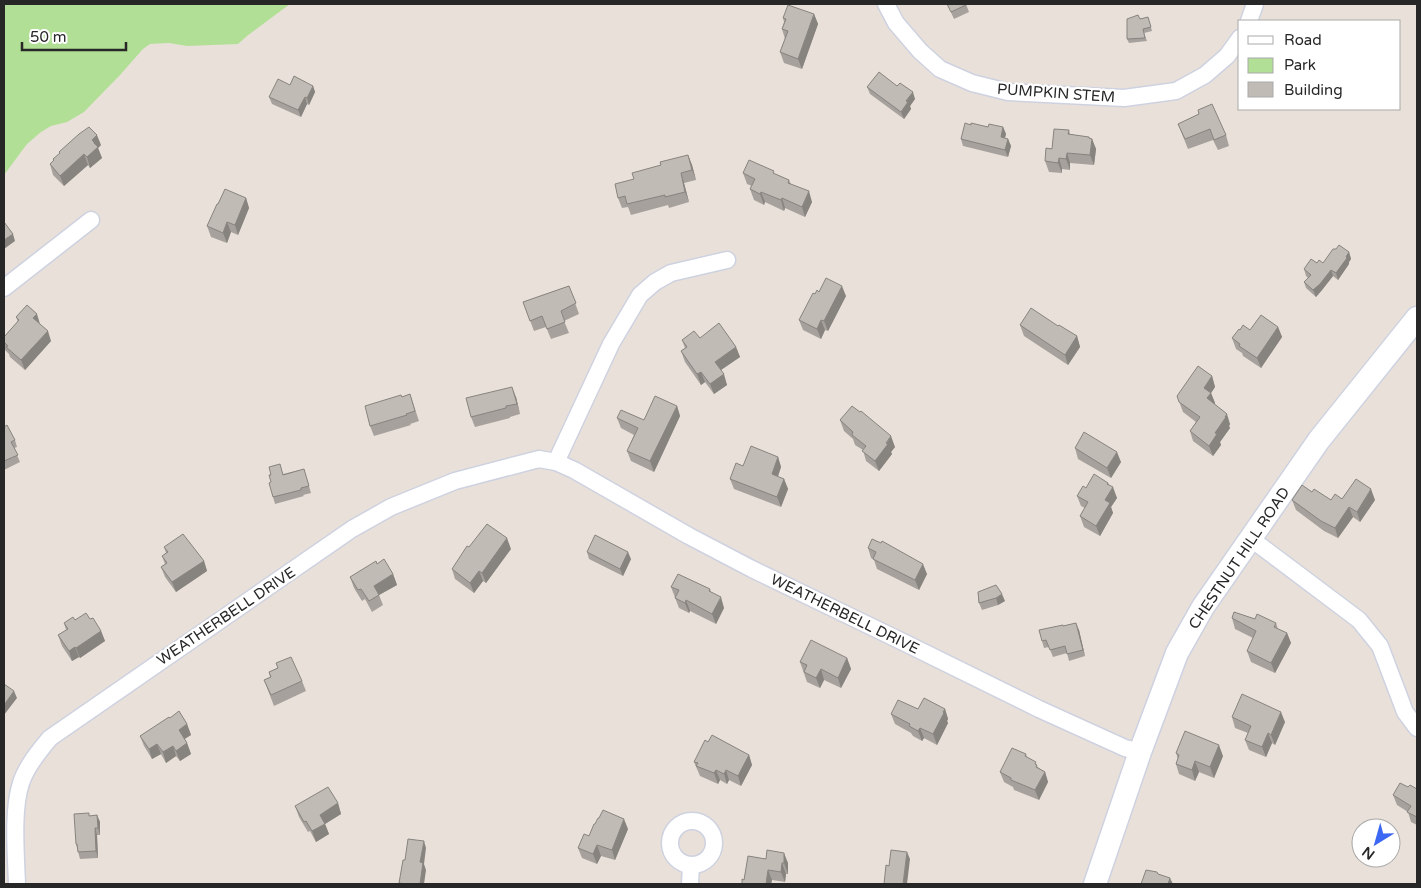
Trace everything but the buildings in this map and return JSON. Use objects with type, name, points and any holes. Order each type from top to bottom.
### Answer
[{"type":"main road","name":"CHESTNUT HILL ROAD","points":[[1095,884],[1140,752],[1177,653],[1207,600],[1319,440],[1417,318]]},
{"type":"street","name":"PUMPKIN STEM","points":[[886,4],[896,23],[920,51],[940,68],[972,83],[1008,92],[1124,98],[1176,92],[1205,75],[1227,56],[1238,41]]},
{"type":"street","points":[[1249,20],[1255,4]]},
{"type":"street","points":[[4,288],[91,220]]},
{"type":"street","points":[[556,462],[611,344],[640,295],[655,282],[672,274],[727,260]]},
{"type":"street","name":"WEATHERBELL DRIVE","points":[[17,884],[16,825],[21,783],[37,753],[50,738],[352,529],[391,508],[456,481],[539,459],[556,462],[574,470],[689,536],[752,569],[1038,708],[1124,748],[1140,752]]},
{"type":"street","points":[[1250,538],[1359,620],[1380,646],[1405,712],[1417,728]]},
{"type":"street","points":[[690,884],[691,865]]},
{"type":"green space","points":[[4,4],[290,4],[238,44],[187,46],[169,43],[150,44],[143,49],[84,112],[67,122],[51,126],[27,144],[4,175]]}]
